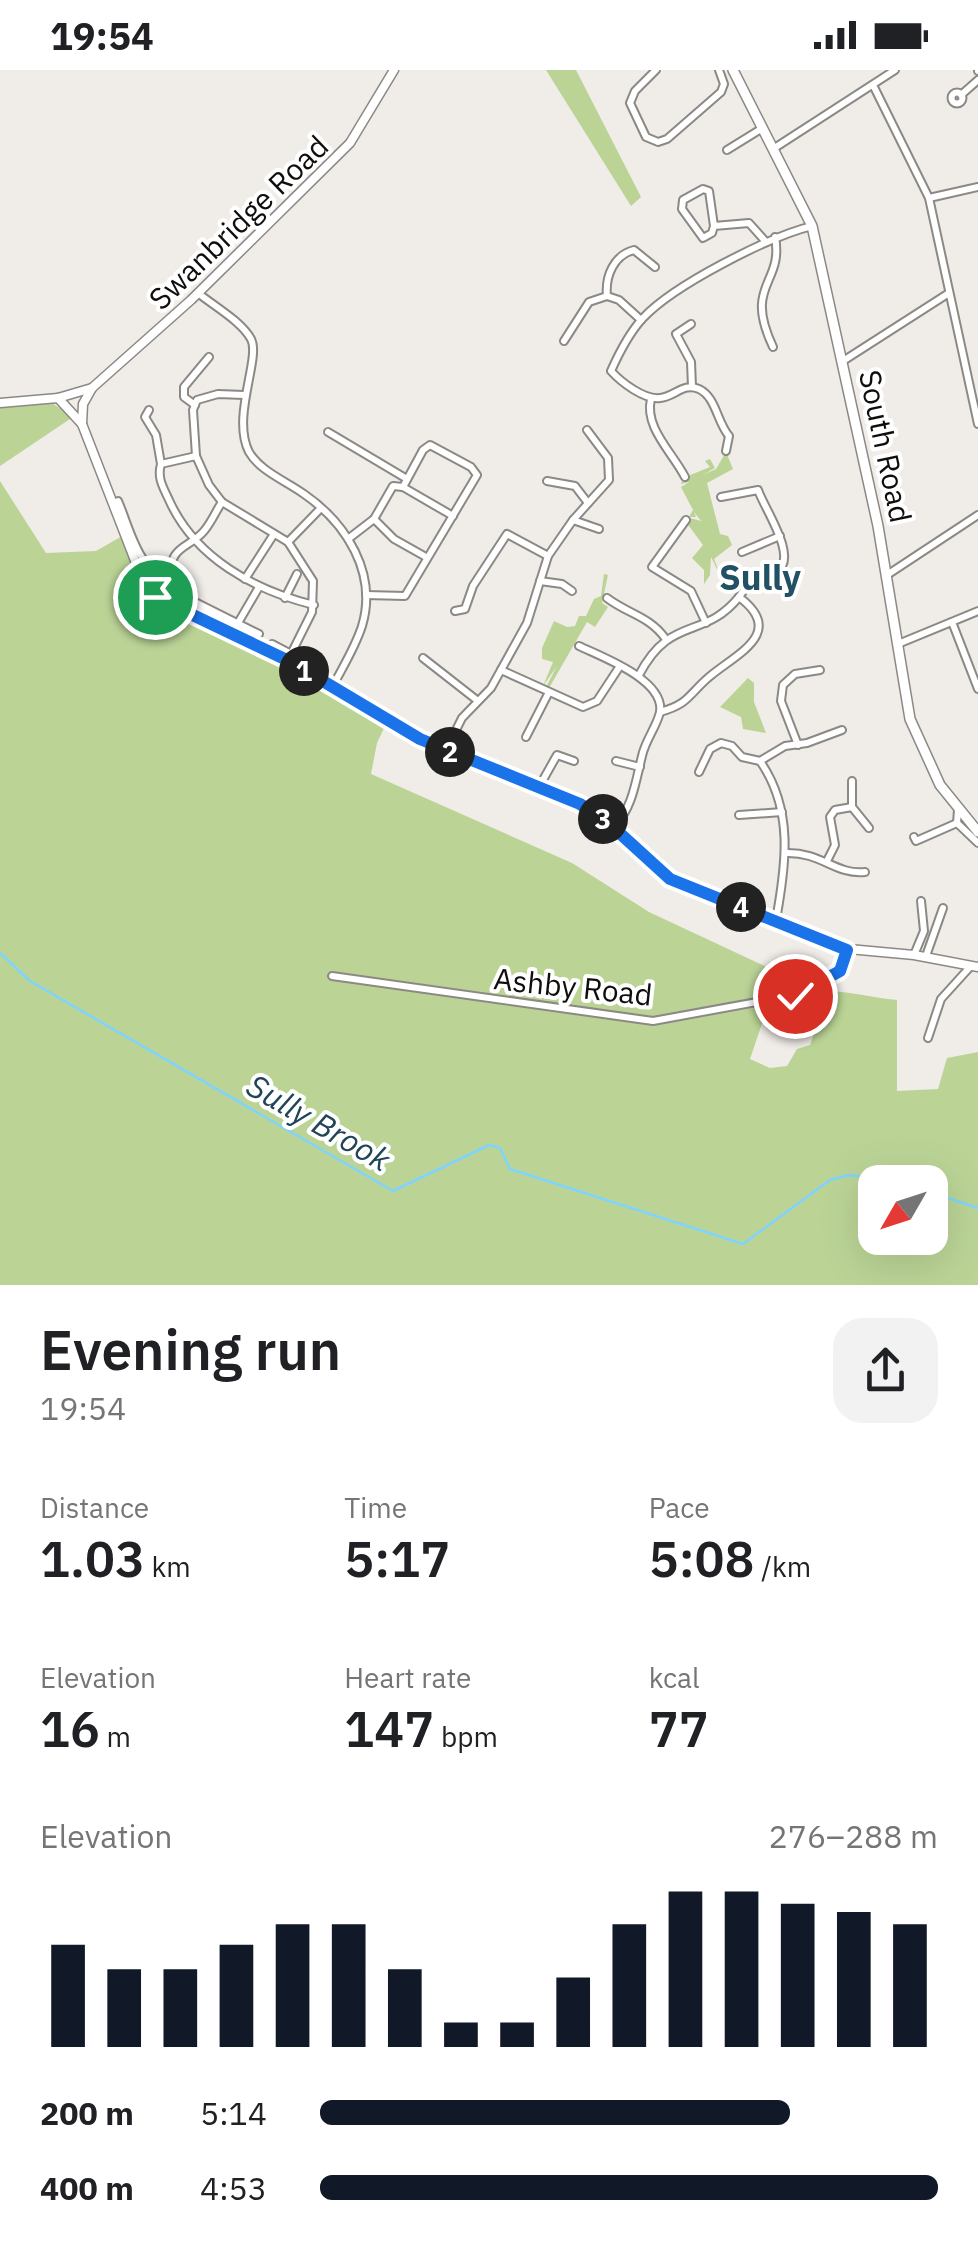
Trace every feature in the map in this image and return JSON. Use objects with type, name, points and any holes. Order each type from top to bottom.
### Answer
[{"type":"main road","name":"South Road","points":[[733,70],[812,226],[887,575],[914,734],[930,768],[978,832]]},
{"type":"street","name":"Swanbridge Road","points":[[92,388],[198,293],[350,144],[394,70]]},
{"type":"street","points":[[656,70],[635,91],[630,103],[646,138],[658,142],[667,139],[721,92],[724,84],[719,70]]},
{"type":"street","points":[[772,150],[896,70]]},
{"type":"street","points":[[961,95],[978,80]]},
{"type":"street","points":[[873,85],[930,198],[978,424]]},
{"type":"street","points":[[727,150],[761,130]]},
{"type":"street","points":[[930,198],[978,187]]},
{"type":"street","points":[[704,189],[709,192],[714,226],[708,237],[698,235],[682,209],[683,200],[704,189]]},
{"type":"street","points":[[714,226],[749,223],[766,242]]},
{"type":"street","points":[[726,451],[730,436],[718,422],[707,395],[692,387],[651,398],[611,371],[641,320],[676,294],[766,242],[812,226]]},
{"type":"street","points":[[773,346],[760,313],[760,298],[778,256],[775,238]]},
{"type":"street","points":[[607,296],[612,268],[628,250],[638,252],[655,267]]},
{"type":"street","points":[[198,293],[252,340],[254,355],[244,395],[244,437],[254,459],[322,508],[348,538],[361,565],[366,595],[359,635],[331,690]]},
{"type":"street","points":[[843,361],[950,293]]},
{"type":"street","points":[[564,340],[589,302],[607,296],[619,300],[641,320]]},
{"type":"street","points":[[691,324],[676,334],[691,362],[692,387]]},
{"type":"street","points":[[209,358],[184,387],[184,396],[194,405],[196,456],[222,502],[288,542],[313,581],[314,605],[291,654]]},
{"type":"street","points":[[0,402],[58,398],[92,388]]},
{"type":"street","points":[[82,424],[85,398],[92,388]]},
{"type":"street","points":[[194,405],[203,396],[244,395]]},
{"type":"street","points":[[58,398],[82,424],[144,581],[155,597],[291,662],[331,690],[446,751],[580,804],[614,828],[670,879],[847,950],[914,954],[974,967]]},
{"type":"street","points":[[651,398],[648,410],[652,426],[685,476]]},
{"type":"street","points":[[149,410],[145,417],[156,435],[161,464],[158,475],[178,518],[199,548],[259,587],[314,605]]},
{"type":"street","points":[[446,751],[456,728],[492,688],[532,614],[548,556],[573,520],[607,485],[611,467],[604,450],[586,430]]},
{"type":"street","points":[[328,432],[454,516]]},
{"type":"street","points":[[348,538],[374,519],[393,486],[405,483],[428,446],[476,472],[475,482],[403,597],[366,595]]},
{"type":"street","points":[[161,464],[196,456]]},
{"type":"street","points":[[547,480],[575,486],[588,503]]},
{"type":"street","points":[[638,675],[665,638],[726,612],[753,579],[783,565],[786,552],[758,490],[721,497]]},
{"type":"street","points":[[118,500],[146,565],[157,575],[170,576]]},
{"type":"street","points":[[222,502],[203,532],[182,544],[170,576],[179,594],[259,634]]},
{"type":"street","points":[[288,542],[322,508]]},
{"type":"street","points":[[887,575],[978,514]]},
{"type":"street","points":[[374,519],[396,540],[426,557]]},
{"type":"street","points":[[573,520],[599,529]]},
{"type":"street","points":[[686,520],[652,567],[692,591],[706,623]]},
{"type":"street","points":[[245,578],[274,534]]},
{"type":"street","points":[[455,612],[465,609],[472,586],[507,534],[548,556]]},
{"type":"street","points":[[742,552],[780,536]]},
{"type":"street","points":[[285,598],[297,574]]},
{"type":"street","points":[[540,581],[562,584],[572,591]]},
{"type":"street","points":[[238,624],[259,587]]},
{"type":"street","points":[[660,712],[682,705],[753,643],[758,632],[755,613],[739,597]]},
{"type":"street","points":[[607,598],[621,609],[652,620],[665,638]]},
{"type":"street","points":[[897,645],[978,611]]},
{"type":"street","points":[[952,622],[978,689]]},
{"type":"street","points":[[272,644],[298,660],[306,653]]},
{"type":"street","points":[[579,646],[618,669],[638,675],[654,694],[660,712],[640,766],[632,805],[614,828]]},
{"type":"street","points":[[423,658],[478,701]]},
{"type":"street","points":[[501,670],[576,706],[592,704],[618,669]]},
{"type":"street","points":[[798,744],[781,701],[782,685],[795,674],[820,670]]},
{"type":"street","points":[[526,737],[548,693]]},
{"type":"street","points":[[700,772],[710,748],[722,743],[732,746],[742,757],[760,761],[775,750],[842,730]]},
{"type":"street","points":[[539,787],[557,755],[574,761]]},
{"type":"street","points":[[760,761],[782,812],[786,853],[776,920]]},
{"type":"street","points":[[616,762],[640,766]]},
{"type":"street","points":[[852,781],[852,807],[868,828]]},
{"type":"street","points":[[827,860],[835,846],[830,817],[836,810],[852,807]]},
{"type":"street","points":[[957,823],[958,810]]},
{"type":"street","points":[[738,815],[782,812]]},
{"type":"street","points":[[914,837],[916,841],[957,823]]},
{"type":"street","points":[[957,823],[978,843]]},
{"type":"street","points":[[786,853],[808,853],[847,872],[865,872]]},
{"type":"street","points":[[914,954],[924,931],[920,901]]},
{"type":"street","points":[[926,956],[943,908]]},
{"type":"street","name":"Ashby Road","points":[[332,976],[652,1021],[795,996],[840,971],[847,950]]},
{"type":"street","points":[[928,1038],[942,999],[974,967]]},
{"type":"green space","points":[[546,70],[576,70],[641,197],[631,206]]},
{"type":"green space","points":[[49,401],[73,417],[0,466],[0,406]]},
{"type":"green space","points":[[726,452],[733,469],[707,483],[720,534],[728,536],[732,545],[714,559],[721,577],[711,557],[710,575],[704,584],[704,570],[692,558],[703,545],[686,522],[690,518],[701,521],[694,512],[696,517],[689,517],[693,510],[681,487],[689,482],[681,484],[683,478],[710,467],[705,461],[710,459],[715,468],[703,475],[716,469]]},
{"type":"green space","points":[[0,481],[46,553],[96,551],[124,535],[140,585],[162,609],[193,620],[294,670],[386,724],[377,743],[371,774],[572,863],[649,912],[773,970],[770,1000],[750,1059],[770,1068],[787,1066],[797,1049],[810,1045],[823,1009],[800,999],[802,994],[826,991],[897,1000],[897,1091],[938,1089],[947,1058],[978,1052],[978,1285],[0,1285]]},
{"type":"green space","points":[[604,574],[608,575],[602,603],[608,607],[595,627],[587,622],[549,688],[546,687],[557,666],[543,686],[553,662],[542,659],[542,648],[554,621],[575,626],[579,616],[586,616],[594,599],[601,596]]},
{"type":"green space","points":[[748,678],[754,683],[754,702],[766,733],[743,729],[741,717],[720,707]]},
{"type":"waterway","name":"Sully Brook","points":[[0,953],[30,981],[393,1191],[489,1145],[500,1148],[510,1169],[743,1244],[830,1180],[858,1176]]},
{"type":"waterway","name":"Sully Brook","points":[[948,1198],[978,1208]]},
{"type":"district","name":"Sully","points":[[760,577]]},
{"type":"route","points":[[155,597],[291,662],[331,690],[420,739],[580,804],[614,828],[670,879],[721,896],[847,950],[840,971],[795,996]]}]
